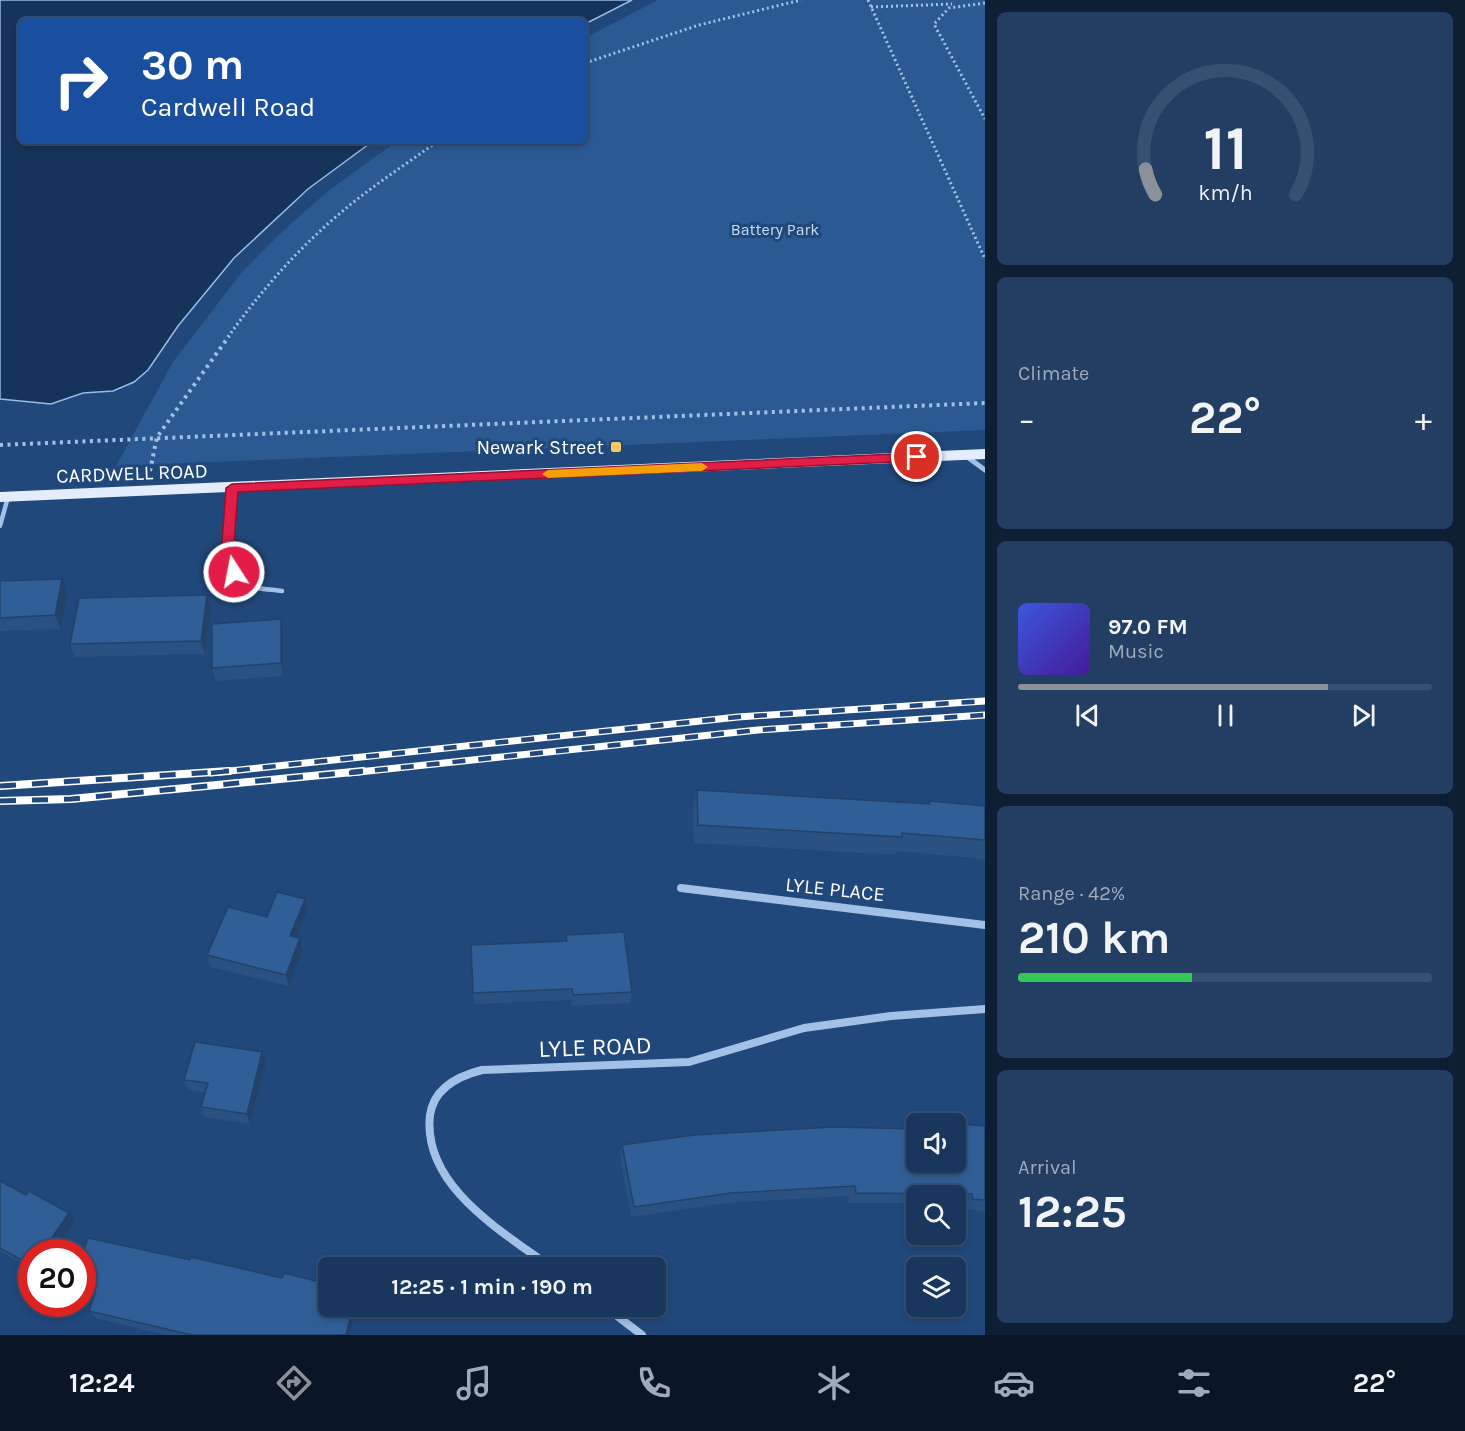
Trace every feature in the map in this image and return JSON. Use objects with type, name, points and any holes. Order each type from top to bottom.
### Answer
[{"type":"main road","name":"CARDWELL ROAD","points":[[4,497],[985,454]]},
{"type":"street","points":[[964,454],[985,470]]},
{"type":"street","name":"LYLE PLACE","points":[[681,888],[985,925]]},
{"type":"street","name":"LYLE ROAD","points":[[537,1257],[480,1214],[455,1189],[437,1163],[427,1138],[430,1112],[438,1092],[459,1076],[482,1070],[689,1062],[804,1028],[891,1016],[985,1009]]},
{"type":"street","points":[[618,1317],[642,1335]]},
{"type":"lane","points":[[232,488],[228,542],[234,572],[246,585],[282,591]]},
{"type":"lane","points":[[0,526],[4,497]]},
{"type":"path","points":[[588,62],[699,25],[801,0]]},
{"type":"path","points":[[868,0],[985,259]]},
{"type":"path","points":[[962,3],[944,10],[934,24],[985,119]]},
{"type":"path","points":[[871,7],[985,3]]},
{"type":"path","points":[[146,492],[157,437],[252,303],[291,259],[339,214],[434,144]]},
{"type":"path","points":[[0,446],[157,437],[985,403]]},
{"type":"green space","name":"Battery Park","points":[[658,0],[985,0],[985,430],[116,466],[173,362],[242,272],[327,192],[394,144],[588,144],[588,36]]},
{"type":"shaded area","points":[[0,0],[632,0],[588,22],[588,18],[18,18],[18,144],[369,144],[308,189],[234,258],[178,326],[148,370],[134,382],[113,391],[83,393],[51,404],[0,399]]},
{"type":"building","points":[[62,579],[55,615],[0,618],[0,581]]},
{"type":"building","points":[[207,595],[201,641],[70,644],[79,598]]},
{"type":"building","points":[[281,619],[281,663],[212,668],[212,624]]},
{"type":"building","points":[[697,790],[930,804],[929,801],[985,806],[985,840],[902,833],[902,837],[698,825]]},
{"type":"building","points":[[277,892],[305,899],[290,936],[300,938],[286,975],[207,955],[228,907],[267,917]]},
{"type":"building","points":[[624,932],[632,992],[573,995],[572,989],[473,993],[471,945],[567,941],[566,935]]},
{"type":"building","points":[[195,1042],[262,1052],[247,1114],[201,1107],[208,1083],[184,1080]]},
{"type":"building","points":[[966,1124],[985,1126],[985,1200],[973,1199],[972,1194],[966,1194],[966,1185],[906,1185],[906,1193],[856,1193],[855,1186],[731,1193],[634,1207],[622,1145],[694,1135],[833,1127],[906,1129],[906,1173],[966,1173]]},
{"type":"building","points":[[0,1181],[26,1195],[29,1191],[69,1213],[51,1239],[18,1239],[18,1258],[0,1248]]},
{"type":"building","points":[[96,1240],[190,1260],[191,1257],[282,1278],[284,1273],[318,1282],[318,1317],[350,1317],[346,1335],[192,1335],[96,1313]]},
{"type":"railway","points":[[211,773],[738,717],[985,701]]},
{"type":"railway","points":[[349,773],[758,730],[985,715]]},
{"type":"railway","points":[[0,786],[229,771]]},
{"type":"railway","points":[[0,801],[71,799],[363,771]]},
{"type":"slow traffic","points":[[548,474],[702,467]]},
{"type":"place","name":"Newark Street","points":[[616,447]]},
{"type":"route","points":[[234,572],[228,542],[232,488],[917,457]]}]
